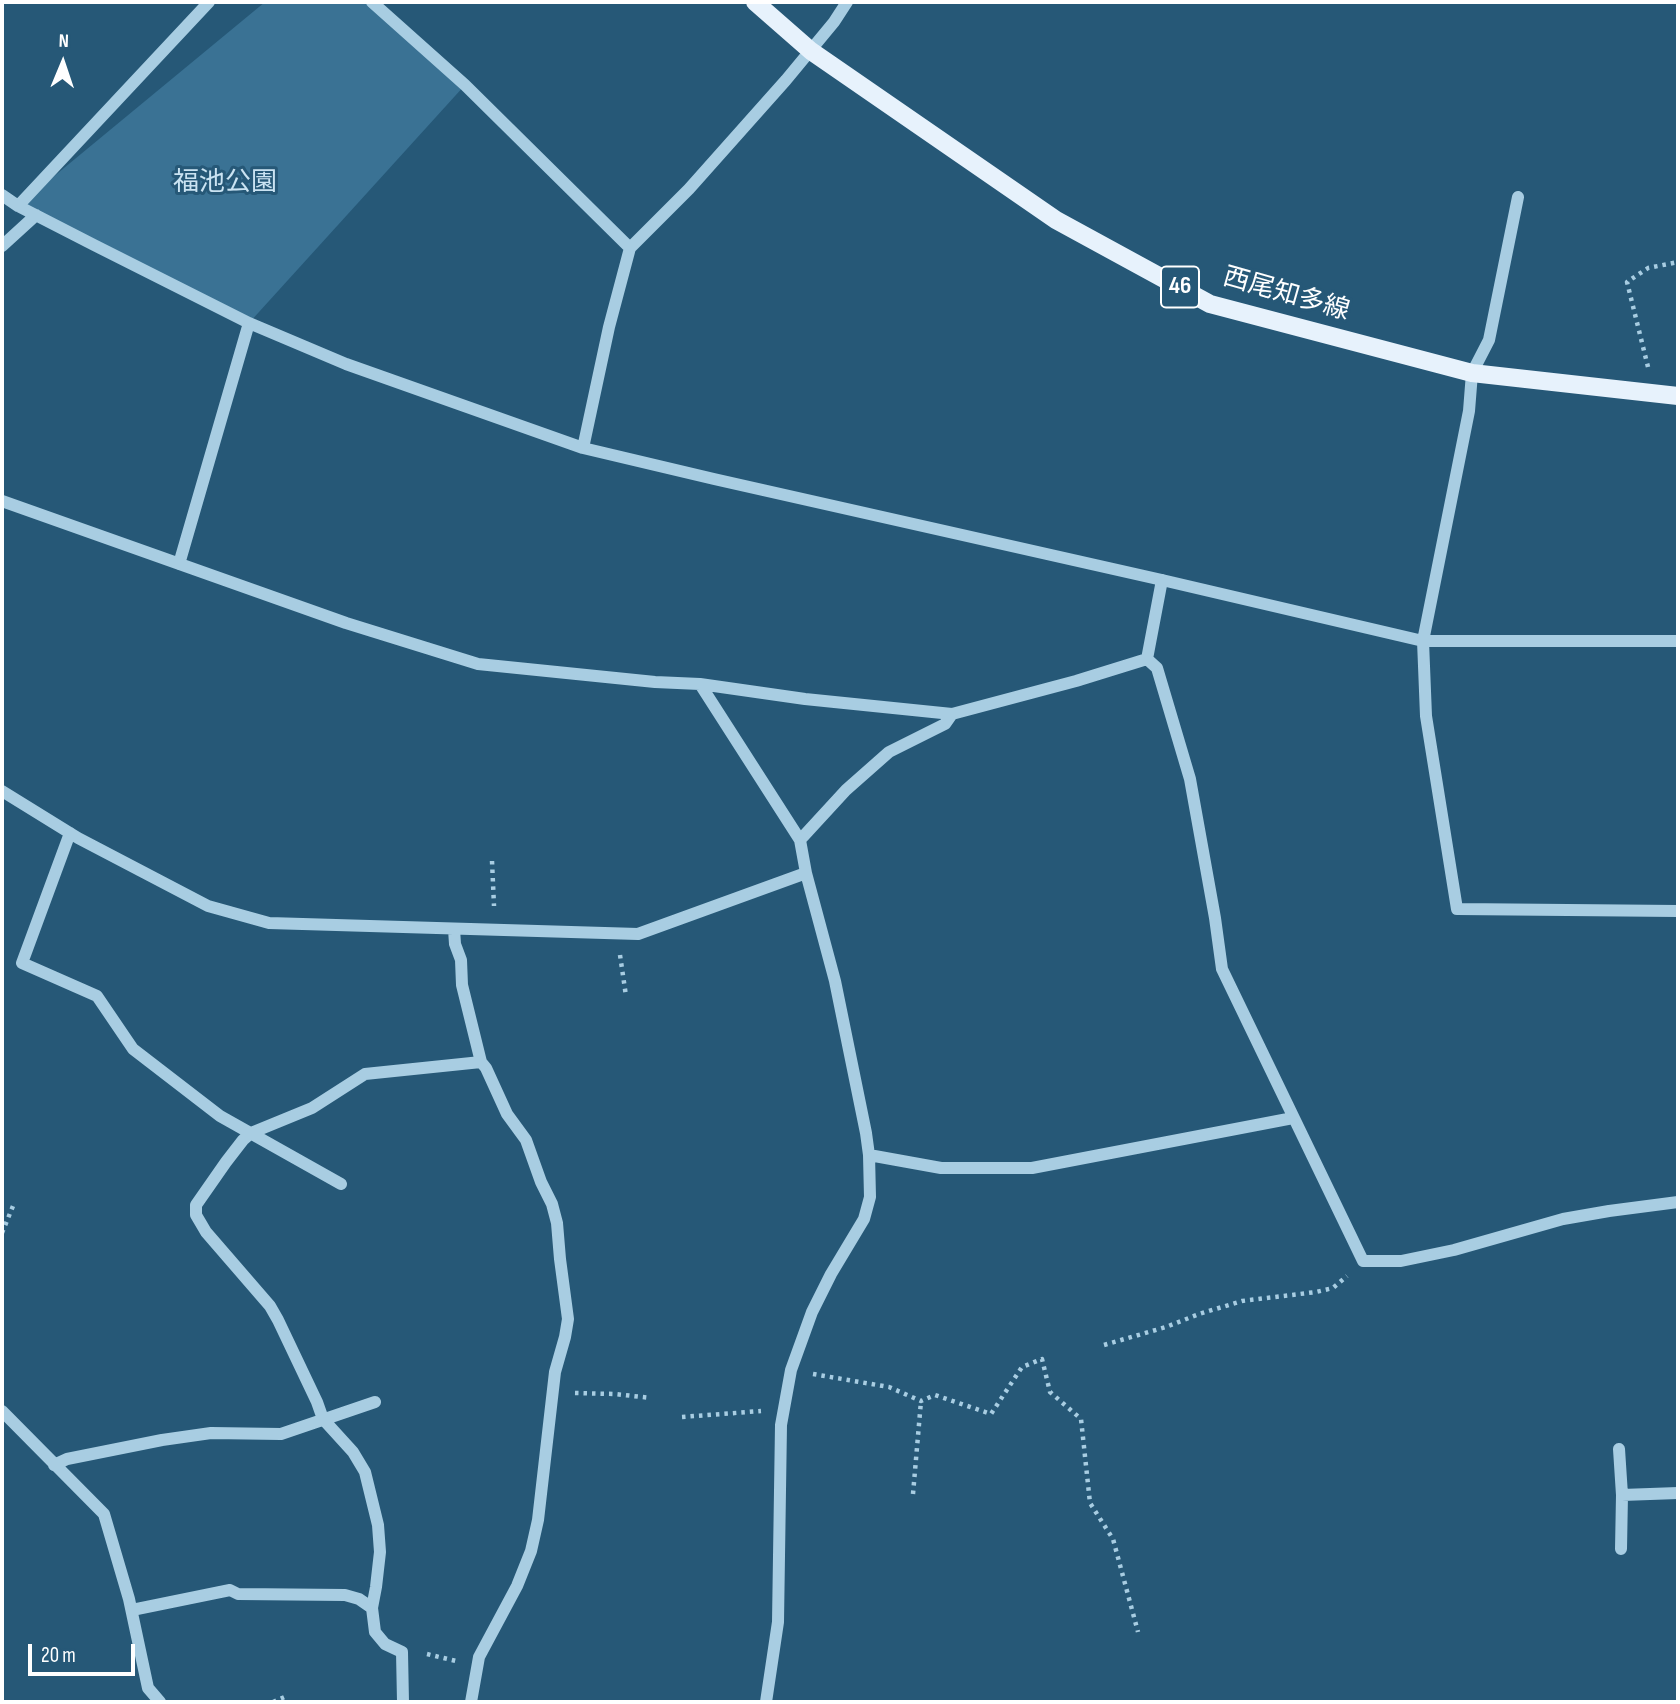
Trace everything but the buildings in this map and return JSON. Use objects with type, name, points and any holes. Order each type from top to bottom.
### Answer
[{"type":"main road","name":"西尾知多線","points":[[755,2],[811,51],[1056,220],[1210,304],[1472,373],[1678,396]]},
{"type":"street","points":[[18,206],[209,2]]},
{"type":"street","points":[[372,2],[465,85],[630,248]]},
{"type":"street","points":[[583,448],[609,327],[630,248],[689,189],[811,51],[847,2]]},
{"type":"street","points":[[2,195],[18,206],[250,323],[346,364],[583,448],[1423,641],[1678,641]]},
{"type":"street","points":[[1518,197],[1489,340],[1472,373],[1469,411],[1423,641],[1426,716],[1457,909],[1678,911]]},
{"type":"street","points":[[2,246],[36,215]]},
{"type":"street","points":[[179,564],[250,323]]},
{"type":"street","points":[[2,501],[346,623],[478,664],[700,684],[805,699],[952,714],[1147,659]]},
{"type":"street","points":[[1147,659],[1162,580]]},
{"type":"street","points":[[1147,659],[1157,668],[1190,779],[1222,970],[1363,1261],[1401,1261],[1454,1250],[1563,1219],[1678,1202]]},
{"type":"street","points":[[700,684],[800,840],[806,873],[835,981],[869,1155],[870,1197],[864,1219],[811,1312],[791,1370],[781,1425],[778,1622],[766,1702]]},
{"type":"street","points":[[800,840],[846,790],[889,752],[945,724],[952,714]]},
{"type":"street","points":[[2,791],[70,833],[208,906],[269,923],[638,934],[806,873]]},
{"type":"street","points":[[70,833],[22,963],[97,996],[133,1049],[220,1116],[341,1184]]},
{"type":"street","points":[[454,929],[455,944],[461,960],[462,985],[481,1062],[507,1114],[526,1140],[541,1182],[552,1203],[557,1223],[568,1319],[555,1372],[538,1520],[531,1551],[517,1586],[479,1657],[471,1702]]},
{"type":"street","points":[[402,1702],[402,1652],[385,1644],[375,1632],[372,1608],[380,1552],[378,1525],[365,1472],[353,1452],[323,1419],[270,1306],[206,1232],[196,1215],[196,1205],[226,1162],[251,1133],[312,1108],[365,1074],[481,1062]]},
{"type":"street","points":[[869,1155],[941,1168],[1032,1168],[1293,1118]]},
{"type":"street","points":[[54,1465],[67,1459],[211,1433],[281,1434],[375,1402]]},
{"type":"street","points":[[2,1411],[104,1514],[132,1611],[148,1688],[160,1702]]},
{"type":"street","points":[[1619,1449],[1621,1549]]},
{"type":"street","points":[[1622,1495],[1678,1493]]},
{"type":"street","points":[[132,1611],[230,1590],[238,1594],[345,1595],[359,1599],[372,1608]]},
{"type":"path","points":[[1645,393],[1648,364],[1627,282],[1648,268],[1678,262]]},
{"type":"path","points":[[492,861],[495,930]]},
{"type":"path","points":[[618,933],[626,996]]},
{"type":"path","points":[[2,1233],[13,1206]]},
{"type":"path","points":[[1104,1345],[1242,1301],[1317,1292],[1333,1287],[1363,1261]]},
{"type":"path","points":[[791,1370],[889,1387],[921,1401],[934,1395],[991,1414],[1022,1367],[1042,1359],[1050,1392],[1081,1419],[1090,1503],[1113,1539],[1138,1632]]},
{"type":"path","points":[[553,1392],[652,1398]]},
{"type":"path","points":[[913,1494],[921,1401]]},
{"type":"path","points":[[682,1416],[763,1410],[784,1412]]},
{"type":"path","points":[[402,1652],[409,1650],[477,1666]]},
{"type":"path","points":[[273,1702],[287,1696]]},
{"type":"green space","name":"福池公園","points":[[265,2],[371,2],[465,85],[249,323],[18,206]]}]
